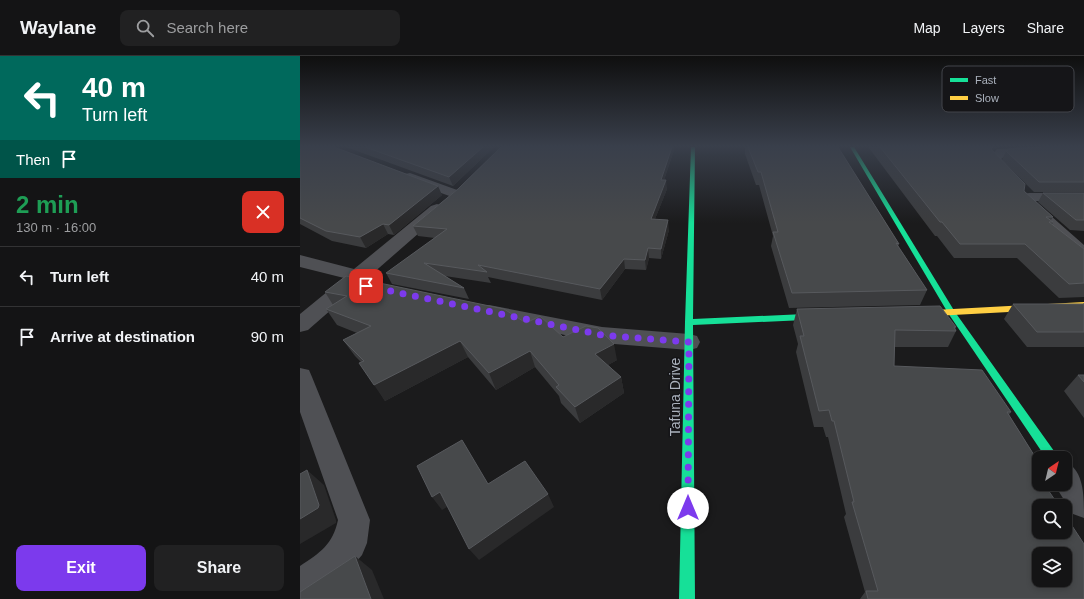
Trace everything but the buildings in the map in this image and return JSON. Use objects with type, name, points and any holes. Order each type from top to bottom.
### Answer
[{"type":"street","points":[[300,325],[362,282],[461,189],[399,172]]},
{"type":"street","name":"Tafuna Drive","points":[[687,599],[689,332],[692,172]]},
{"type":"street","points":[[866,172],[952,313],[1048,451]]},
{"type":"street","points":[[1004,172],[1029,197],[1084,197]]},
{"type":"street","points":[[1029,197],[1026,203],[1084,254]]},
{"type":"street","points":[[300,261],[362,282]]},
{"type":"street","points":[[905,314],[952,313],[1084,305]]},
{"type":"street","points":[[472,308],[602,335],[689,332],[835,315]]},
{"type":"street","points":[[300,377],[354,520],[350,542],[330,567],[300,587]]},
{"type":"street","points":[[1072,485],[1084,503]]},
{"type":"traffic: fast","points":[[687,599],[689,322],[692,172]]},
{"type":"traffic: fast","points":[[867,172],[952,313],[1048,451]]},
{"type":"traffic: fast","points":[[689,322],[826,316]]},
{"type":"traffic: slow","points":[[916,314],[1084,305]]},
{"type":"route","points":[[366,286],[602,335],[647,340],[689,342],[688,508]]}]
